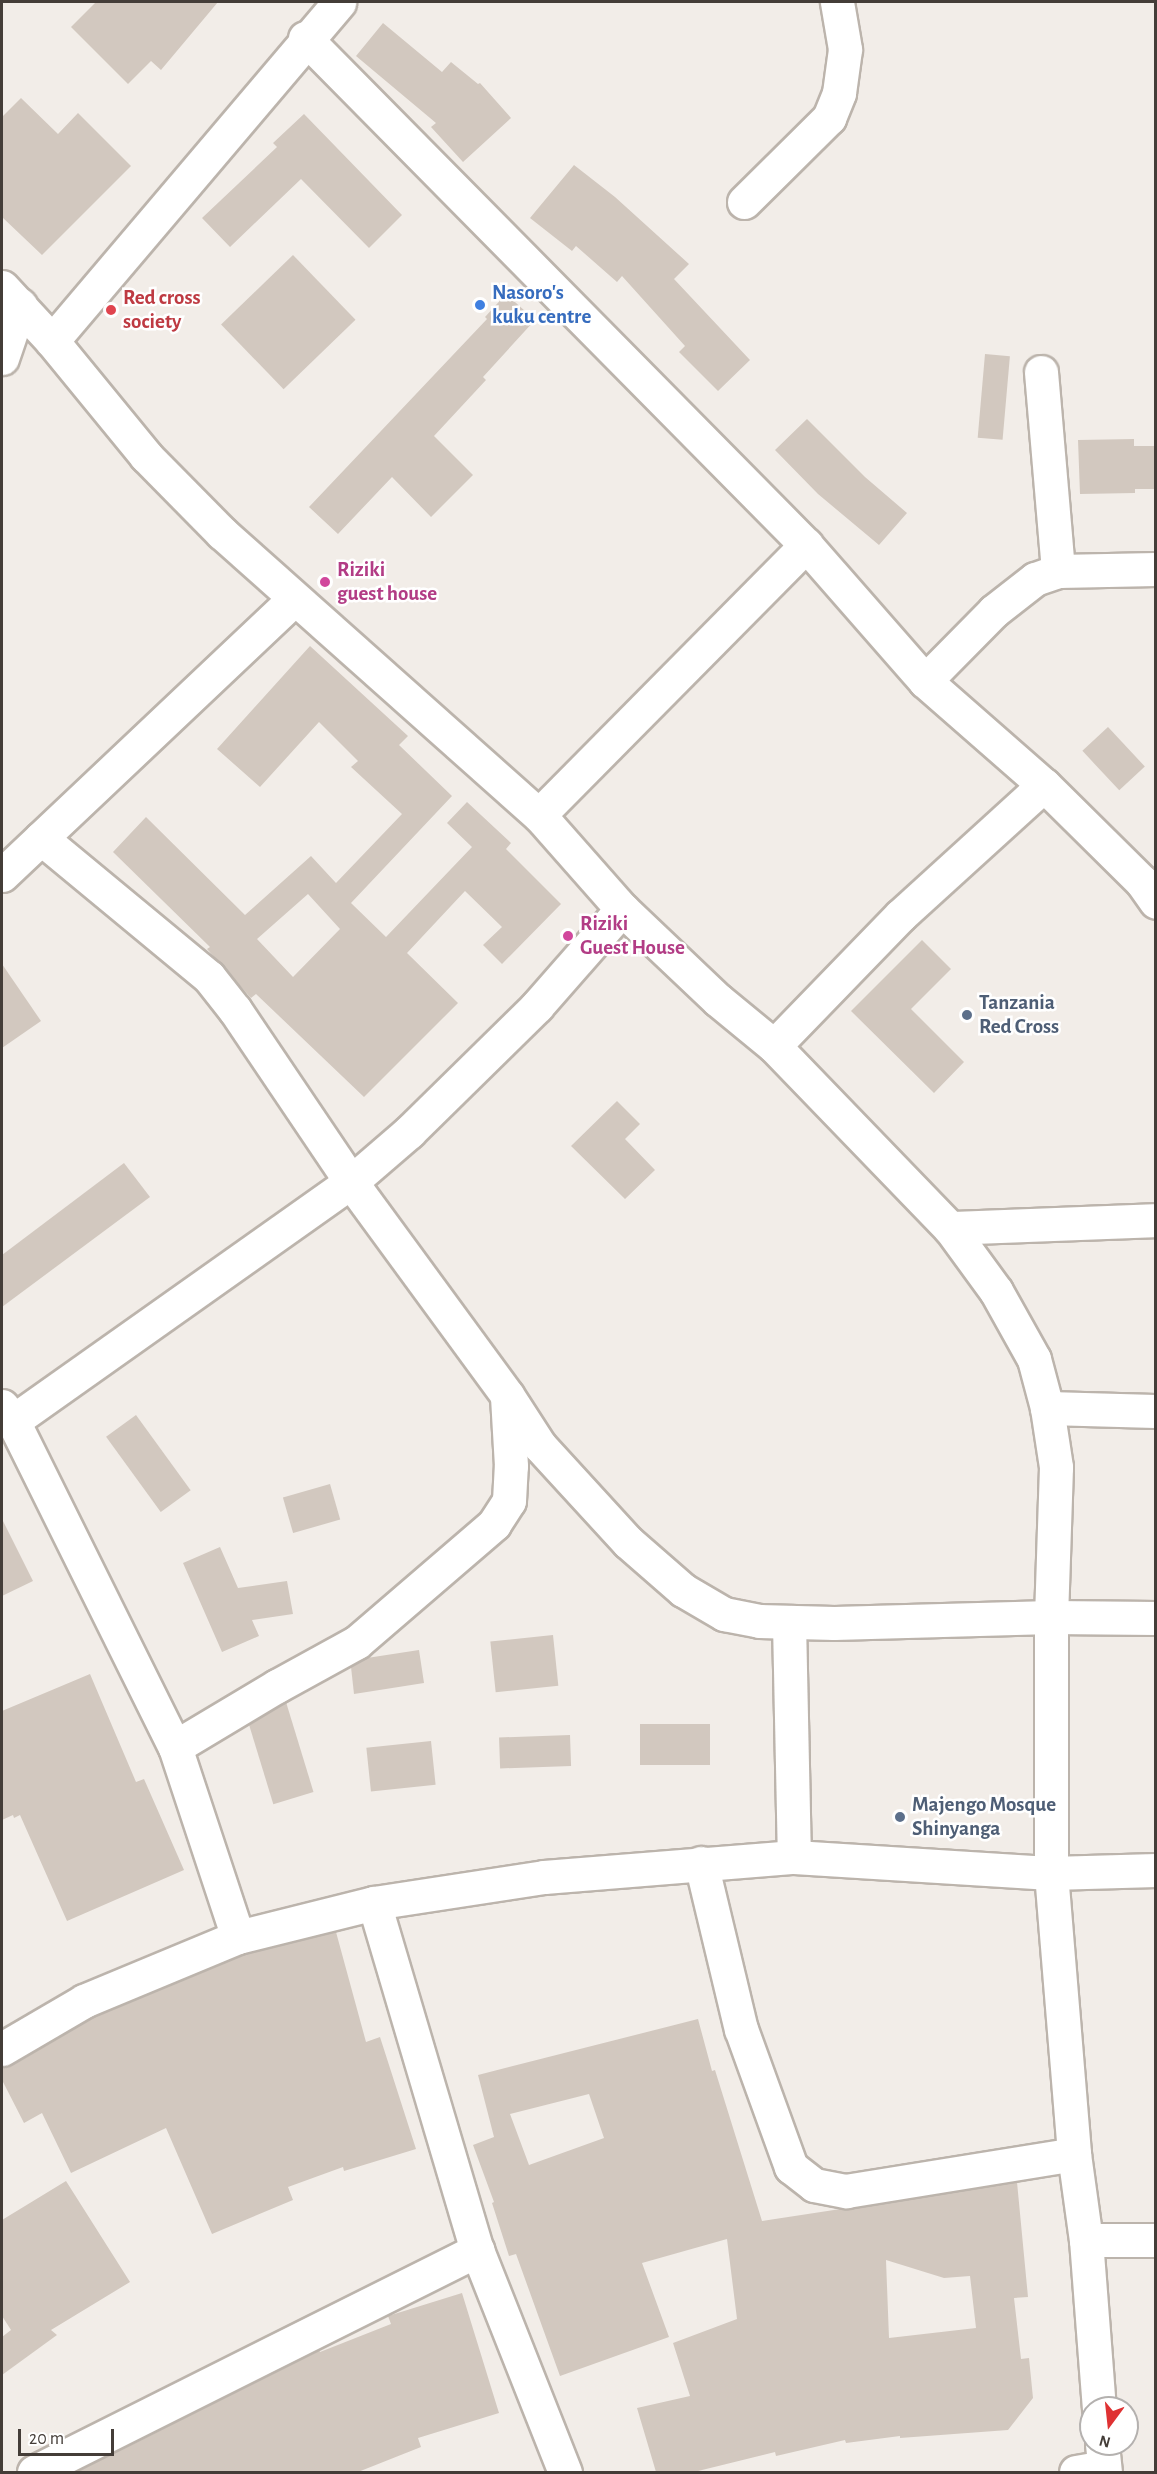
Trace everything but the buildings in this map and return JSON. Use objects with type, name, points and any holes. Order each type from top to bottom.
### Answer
[{"type":"street","points":[[744,202],[829,118],[839,93],[845,50],[837,2]]},
{"type":"street","points":[[52,341],[305,38],[327,6]]},
{"type":"street","points":[[305,38],[806,545],[925,681],[1044,785],[1142,882],[1155,902]]},
{"type":"street","points":[[11,296],[52,341],[146,456],[222,533],[293,600],[414,702],[539,814],[622,909],[718,1000],[774,1046],[950,1228],[996,1291],[1034,1359],[1047,1408],[1056,1467],[1051,1617],[1051,1873],[1074,2154],[1086,2240],[1098,2396]]},
{"type":"street","points":[[2,358],[11,296]]},
{"type":"street","points":[[1041,372],[1058,571]]},
{"type":"street","points":[[539,814],[806,545]]},
{"type":"street","points":[[925,681],[993,611],[1035,579],[1058,571],[1155,569]]},
{"type":"street","points":[[2,875],[293,600]]},
{"type":"street","points":[[774,1046],[901,915],[1044,785]]},
{"type":"street","points":[[41,838],[208,977],[277,1070],[351,1182],[507,1395],[540,1446],[628,1542],[684,1590],[724,1614],[759,1621],[1155,1618]]},
{"type":"street","points":[[238,1937],[175,1747],[7,1414],[351,1182],[409,1132],[514,1030],[622,909]]},
{"type":"street","points":[[950,1228],[1155,1220]]},
{"type":"street","points":[[175,1747],[277,1686],[357,1642],[494,1524],[509,1501],[512,1466],[507,1395]]},
{"type":"street","points":[[1047,1408],[1155,1411]]},
{"type":"street","points":[[789,1622],[794,1857]]},
{"type":"street","points":[[2,2049],[84,2001],[238,1937],[374,1903],[544,1877],[794,1857],[1051,1873],[1155,1870]]},
{"type":"street","points":[[701,1863],[741,2030],[791,2167],[814,2185],[846,2191],[1074,2154]]},
{"type":"street","points":[[374,1903],[477,2250],[566,2472]]},
{"type":"street","points":[[1086,2240],[1155,2240]]},
{"type":"street","points":[[34,2472],[477,2250]]},
{"type":"place","name":"Nasoro's kuku centre","points":[[480,305]]},
{"type":"place","name":"Red cross society","points":[[111,310]]},
{"type":"place","name":"Riziki guest house","points":[[325,582]]},
{"type":"place","name":"Riziki Guest House","points":[[568,936]]},
{"type":"place","name":"Tanzania Red Cross","points":[[967,1015]]},
{"type":"place","name":"Majengo Mosque Shinyanga","points":[[900,1817]]}]
